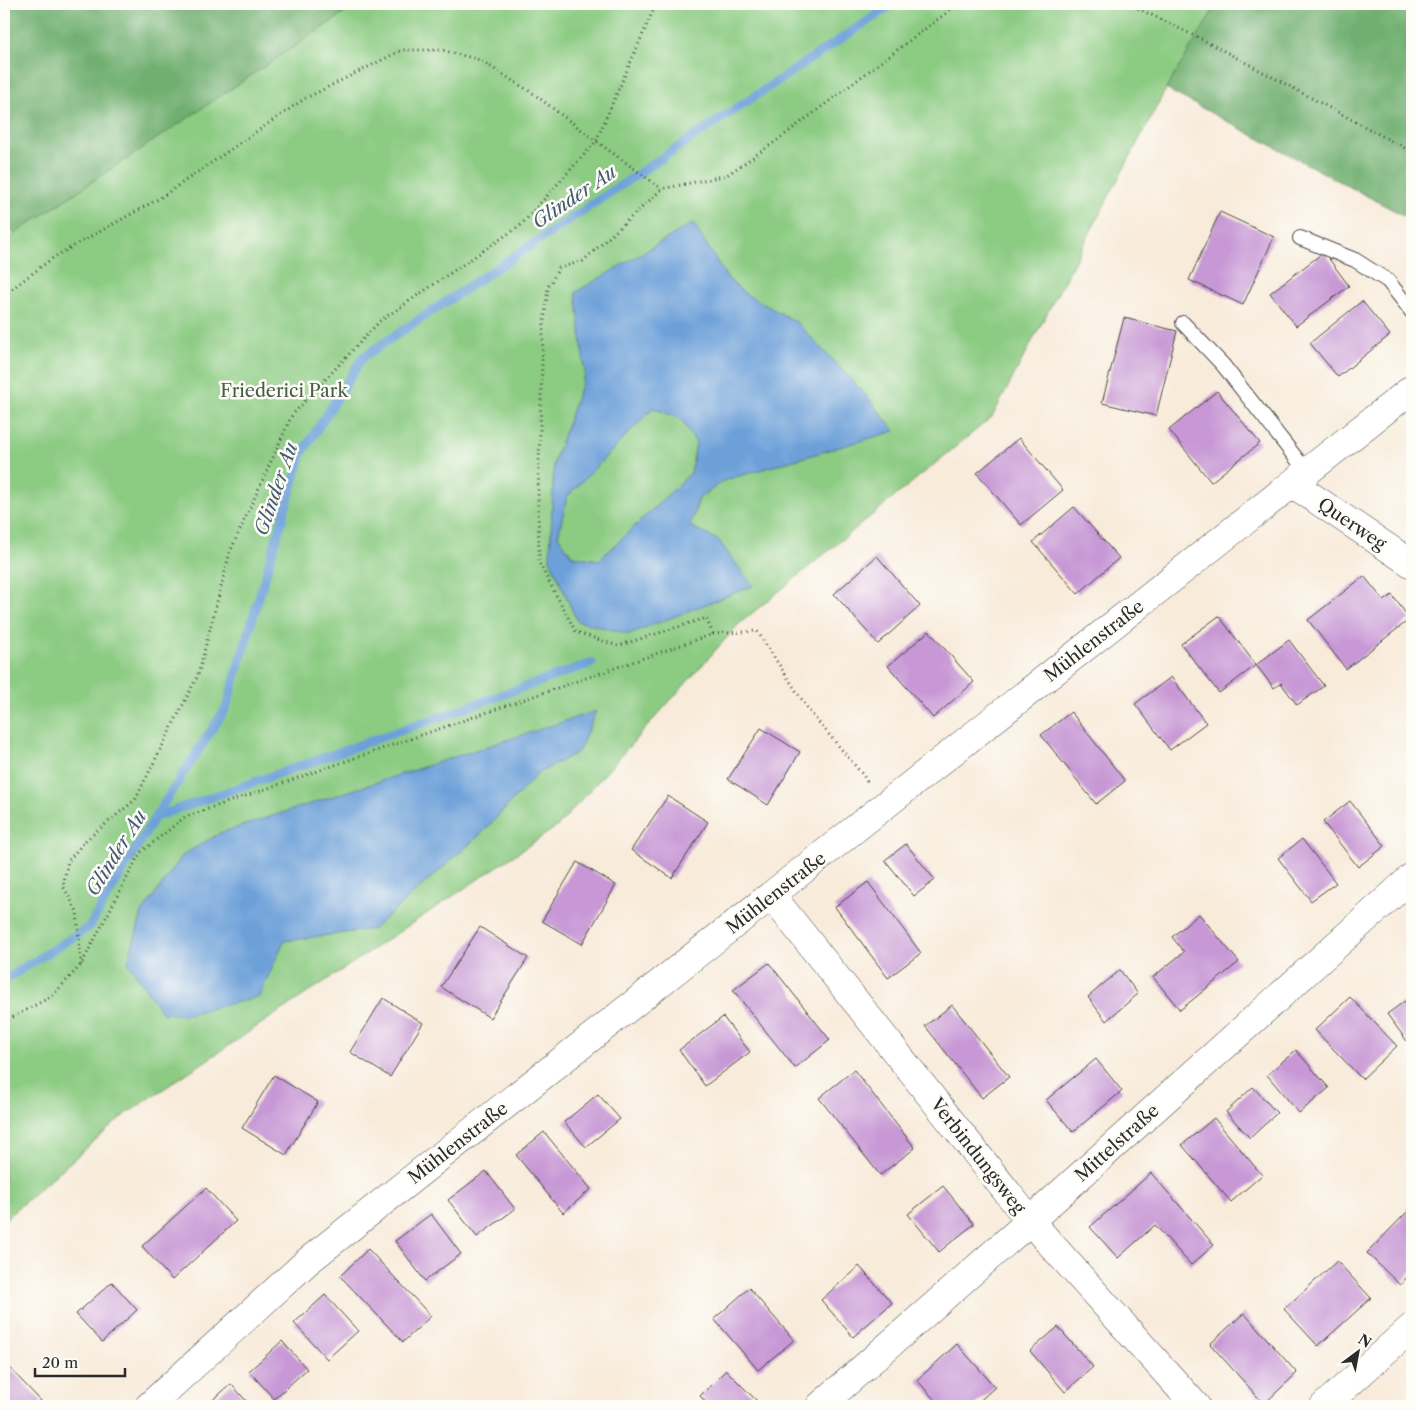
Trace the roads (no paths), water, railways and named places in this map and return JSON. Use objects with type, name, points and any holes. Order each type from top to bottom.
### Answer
[{"type":"street","name":"Mühlenstraße","points":[[149,1406],[308,1261],[1412,390]]},
{"type":"street","name":"Querweg","points":[[1300,478],[1412,564]]},
{"type":"street","name":"Mittelstraße","points":[[820,1406],[1030,1221],[1412,877]]},
{"type":"street","name":"Verbindungsweg","points":[[772,896],[1030,1221],[1196,1406]]},
{"type":"street","points":[[1324,1406],[1412,1327]]},
{"type":"lane","points":[[1300,238],[1355,260],[1388,281],[1412,312]]},
{"type":"lane","points":[[1183,324],[1223,364],[1300,478]]},
{"type":"water","points":[[693,223],[727,278],[744,293],[796,322],[864,393],[895,431],[725,480],[699,498],[690,526],[719,541],[753,586],[629,634],[577,621],[550,559],[554,462],[585,374],[576,292]],"holes":[[[653,408],[681,419],[696,443],[691,473],[599,560],[572,556],[558,536],[567,497]]]},
{"type":"water","points":[[596,711],[579,751],[537,774],[483,832],[373,929],[284,941],[259,997],[184,1015],[162,1013],[128,962],[142,913],[183,855],[220,833]]},
{"type":"waterway","name":"Glinder Au","points":[[4,980],[89,927],[155,817],[226,708],[302,453],[363,357],[893,4]]},
{"type":"waterway","points":[[155,817],[592,663]]},
{"type":"park label","name":"Friederici Park","points":[[284,391]]}]
